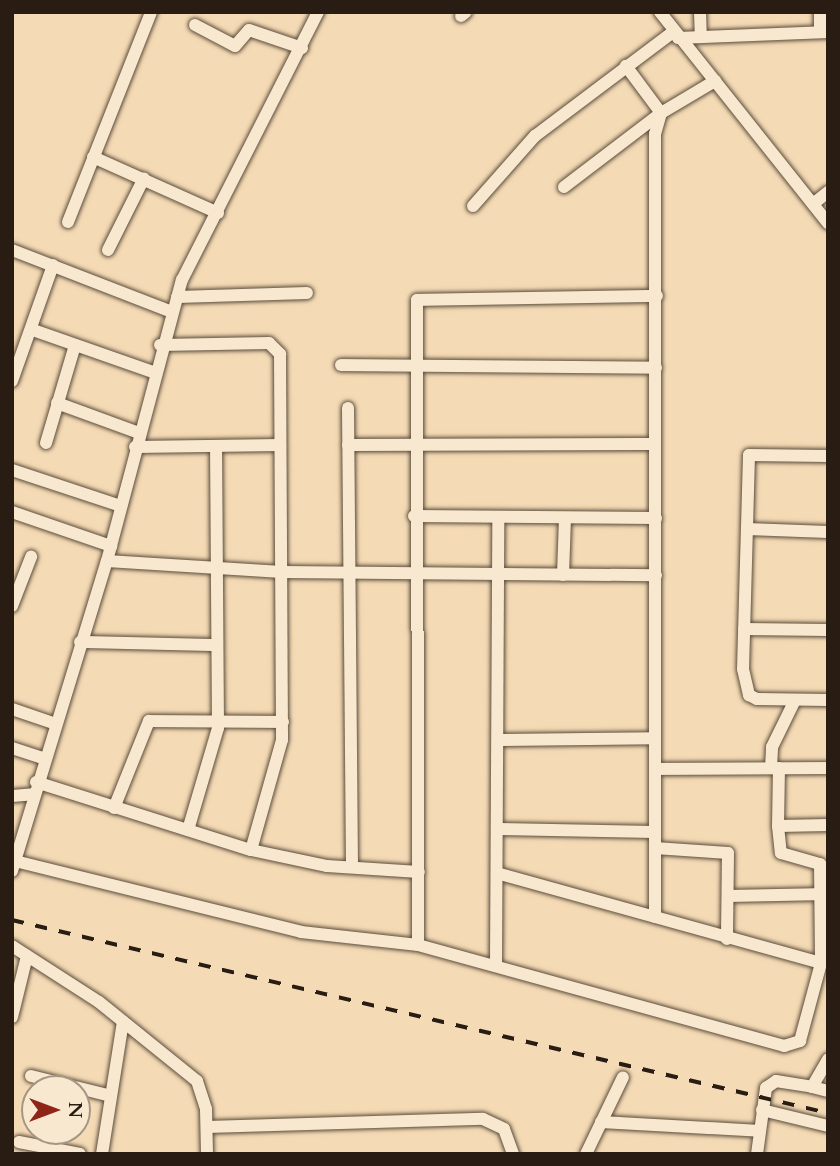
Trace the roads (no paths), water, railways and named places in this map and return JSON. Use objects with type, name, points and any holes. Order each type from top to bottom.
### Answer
[{"type":"street","points":[[68,222],[151,12]]},
{"type":"street","points":[[318,12],[177,297],[160,345],[107,561],[53,723],[14,866],[301,932],[418,945],[496,964],[792,1048],[800,1041],[823,982],[821,963],[825,894],[820,864],[781,853],[775,768],[771,751],[795,699]]},
{"type":"street","points":[[660,12],[828,223]]},
{"type":"street","points":[[700,12],[701,36]]},
{"type":"street","points":[[473,206],[535,136],[626,66],[676,35],[824,32],[820,12]]},
{"type":"street","points":[[195,24],[235,46],[249,30],[302,48]]},
{"type":"street","points":[[626,66],[662,113]]},
{"type":"street","points":[[564,187],[662,113],[715,81]]},
{"type":"street","points":[[655,917],[655,134],[662,113]]},
{"type":"street","points":[[93,158],[144,178],[218,213]]},
{"type":"street","points":[[108,250],[144,178]]},
{"type":"street","points":[[813,204],[828,192]]},
{"type":"street","points":[[12,250],[172,312]]},
{"type":"street","points":[[12,381],[33,330],[54,265]]},
{"type":"street","points":[[177,297],[307,293]]},
{"type":"street","points":[[418,945],[412,445],[419,297],[657,296]]},
{"type":"street","points":[[33,330],[153,372]]},
{"type":"street","points":[[160,345],[275,344],[281,354],[283,722],[276,776],[251,850]]},
{"type":"street","points":[[46,443],[75,345]]},
{"type":"street","points":[[341,365],[656,368]]},
{"type":"street","points":[[57,403],[139,433]]},
{"type":"street","points":[[348,408],[352,867]]},
{"type":"street","points":[[348,445],[656,444]]},
{"type":"street","points":[[135,447],[216,448],[280,445]]},
{"type":"street","points":[[188,830],[218,719],[212,567],[216,448]]},
{"type":"street","points":[[828,456],[749,455],[744,629],[749,695],[828,700]]},
{"type":"street","points":[[12,470],[121,506]]},
{"type":"street","points":[[12,512],[111,546]]},
{"type":"street","points":[[414,516],[656,518]]},
{"type":"street","points":[[496,964],[501,740],[498,518]]},
{"type":"street","points":[[563,575],[565,518]]},
{"type":"street","points":[[747,529],[828,532]]},
{"type":"street","points":[[12,606],[17,580],[31,557]]},
{"type":"street","points":[[107,561],[282,572],[656,575]]},
{"type":"street","points":[[744,629],[828,630]]},
{"type":"street","points":[[80,642],[216,645]]},
{"type":"street","points":[[12,709],[53,723]]},
{"type":"street","points":[[114,808],[145,723],[218,719],[283,722]]},
{"type":"street","points":[[501,740],[654,738]]},
{"type":"street","points":[[12,748],[43,758]]},
{"type":"street","points":[[655,769],[828,768]]},
{"type":"street","points":[[12,796],[34,788],[114,808],[251,850],[352,867],[419,872]]},
{"type":"street","points":[[778,826],[828,825]]},
{"type":"street","points":[[500,829],[654,832]]},
{"type":"street","points":[[655,848],[725,849],[727,939]]},
{"type":"street","points":[[499,874],[821,963]]},
{"type":"street","points":[[728,896],[825,894]]},
{"type":"street","points":[[12,946],[123,1022],[197,1081],[207,1127],[207,1154]]},
{"type":"street","points":[[12,1017],[27,956]]},
{"type":"street","points":[[102,1154],[107,1095],[123,1022]]},
{"type":"street","points":[[812,1087],[828,1059]]},
{"type":"street","points":[[586,1154],[623,1077]]},
{"type":"street","points":[[757,1154],[762,1110],[770,1083],[828,1091]]},
{"type":"street","points":[[91,1091],[107,1095]]},
{"type":"street","points":[[762,1110],[828,1126]]},
{"type":"street","points":[[207,1127],[483,1119],[504,1129],[513,1154]]},
{"type":"street","points":[[601,1122],[760,1131]]},
{"type":"street","points":[[19,1142],[80,1154]]},
{"type":"railway","points":[[12,920],[828,1113]]}]
